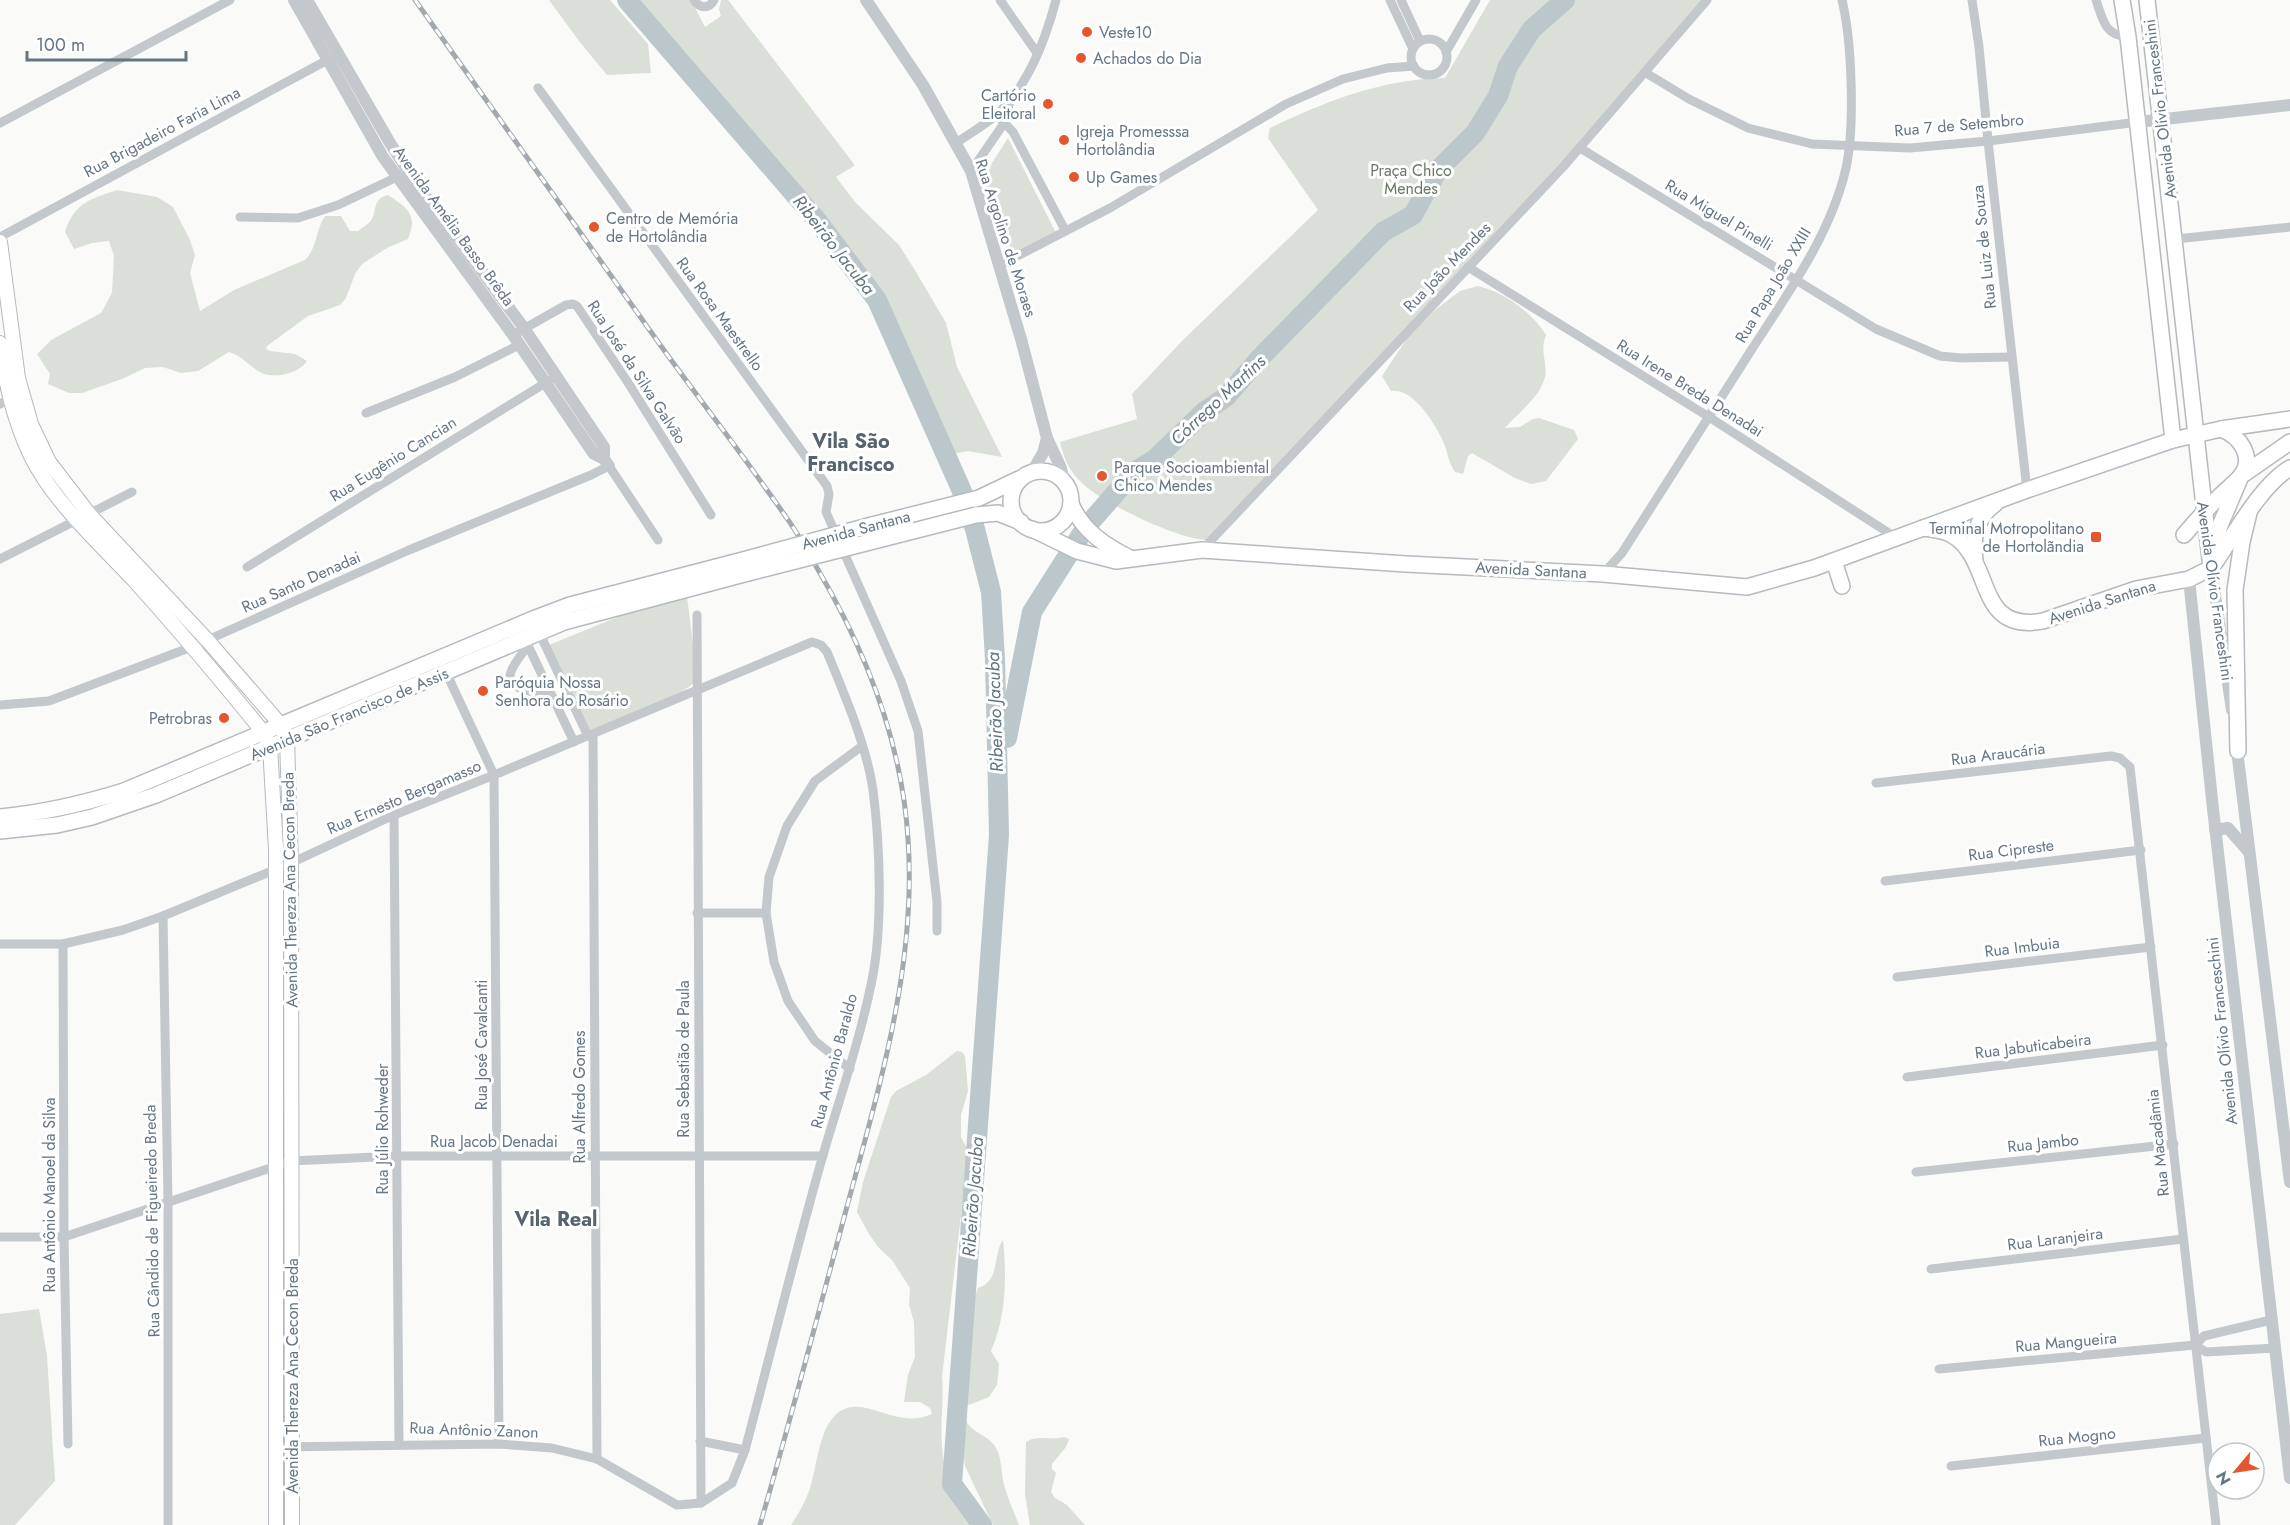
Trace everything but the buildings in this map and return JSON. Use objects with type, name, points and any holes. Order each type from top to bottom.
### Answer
[{"type":"main road","name":"Avenida Olívio Franceshini","points":[[2122,0],[2138,122],[2173,440]]},
{"type":"main road","name":"Avenida Olívio Franceshini","points":[[2147,0],[2176,239],[2195,435],[2211,568]]},
{"type":"main road","name":"Avenida Thereza Ana Cecon Breda","points":[[0,242],[18,378],[31,424],[49,462],[83,517],[194,646],[263,732],[270,746],[276,870],[274,1166],[276,1525]]},
{"type":"main road","name":"Avenida Thereza Ana Cecon Breda","points":[[0,343],[4,401],[32,459],[49,485],[208,640],[280,724],[287,739],[291,863],[292,1525]]},
{"type":"main road","name":"Avenida Santana","points":[[974,507],[998,513],[1072,548],[1108,560],[1121,561],[1202,550],[1603,574],[1747,587],[1834,561],[2027,490],[2173,440],[2221,429],[2290,419]]},
{"type":"main road","points":[[2211,568],[2219,528],[2246,467],[2244,447],[2238,439],[2221,429]]},
{"type":"main road","points":[[2184,536],[2204,512],[2241,476],[2290,442]]},
{"type":"main road","points":[[2211,568],[2271,483],[2290,468]]},
{"type":"main road","points":[[1026,526],[1016,517],[1011,503],[1014,489],[1027,475],[1050,472],[1064,482],[1071,504],[1086,529],[1111,549],[1130,558]]},
{"type":"main road","name":"Avenida Santana","points":[[691,581],[974,507],[987,495],[1027,475]]},
{"type":"main road","name":"Avenida Santana","points":[[1976,562],[1974,535],[1978,522],[1989,508],[2005,498]]},
{"type":"main road","name":"Avenida Santana","points":[[1026,526],[1049,529],[1060,524],[1071,504]]},
{"type":"main road","points":[[2238,751],[2235,590],[2242,542],[2250,513]]},
{"type":"main road","name":"Avenida Santana","points":[[1923,528],[1951,535],[1969,550],[1994,605],[2004,616],[2016,622],[2029,624],[2136,589],[2189,579],[2211,568]]},
{"type":"main road","points":[[1834,561],[1842,586]]},
{"type":"main road","name":"Avenida São Francisco de Assis","points":[[0,831],[57,825],[92,817],[156,795],[447,673],[524,637],[536,626],[578,617],[691,581]]},
{"type":"main road","name":"Avenida São Francisco de Assis","points":[[0,817],[44,813],[124,791],[439,658],[524,637]]},
{"type":"street","points":[[0,123],[230,0]]},
{"type":"street","name":"Avenida Amélia Basso Brêda","points":[[294,0],[519,336],[550,380],[604,447],[606,462],[658,540]]},
{"type":"street","name":"Avenida Amélia Basso Brêda","points":[[308,0],[332,58],[370,136],[397,177],[550,380]]},
{"type":"street","points":[[694,0],[697,5],[704,7],[710,6],[714,0]]},
{"type":"street","name":"Rua Argolino de Moraes","points":[[866,0],[923,85],[971,171],[1000,265],[1044,420],[1047,438],[1061,468],[1064,482]]},
{"type":"street","points":[[1000,0],[1037,53]]},
{"type":"street","points":[[956,143],[996,114],[1011,98],[1037,53],[1049,26],[1056,0]]},
{"type":"street","points":[[1390,0],[1413,49]]},
{"type":"street","points":[[1401,0],[1420,41]]},
{"type":"street","points":[[1446,52],[1437,40],[1426,39],[1420,41],[1411,55],[1414,66],[1424,74],[1436,73],[1445,65],[1446,52],[1476,0]]},
{"type":"street","name":"Rua João Mendes","points":[[1202,550],[1580,148],[1707,0]]},
{"type":"street","name":"Rua Papa João XXIII","points":[[1603,574],[1622,553],[1797,279],[1836,201],[1850,145],[1851,98],[1846,17],[1842,0]]},
{"type":"street","name":"Rua Luiz de Souza","points":[[1972,0],[2027,490]]},
{"type":"street","points":[[2096,0],[2108,30],[2115,36],[2128,37]]},
{"type":"street","name":"Rua Brigadeiro Faria Lima","points":[[0,237],[332,58]]},
{"type":"street","points":[[1000,265],[1110,208],[1287,104],[1343,79],[1387,68],[1414,66]]},
{"type":"street","name":"Rua 7 de Setembro","points":[[1646,73],[1689,99],[1748,128],[1812,144],[1910,148],[1988,141],[2290,105]]},
{"type":"street","name":"Rua Rosa Maestrello","points":[[538,88],[827,486],[826,512],[886,643],[918,731],[937,902],[937,931]]},
{"type":"street","points":[[971,171],[1005,122],[1011,98]]},
{"type":"street","points":[[996,114],[1013,132],[1065,230]]},
{"type":"street","name":"Rua Miguel Pinelli","points":[[1580,148],[1876,329],[1929,352],[1961,358],[2011,357]]},
{"type":"street","points":[[240,217],[298,218],[338,205],[397,177]]},
{"type":"street","points":[[2176,239],[2290,227]]},
{"type":"street","name":"Rua Irene Breda Denadai","points":[[1468,267],[1896,537]]},
{"type":"street","name":"Rua José da Silva Galvão","points":[[519,336],[566,305],[577,306],[711,515]]},
{"type":"street","points":[[366,413],[455,377],[519,336]]},
{"type":"street","name":"Rua Eugênio Cancian","points":[[247,567],[550,380]]},
{"type":"street","points":[[1027,475],[1043,453],[1047,438]]},
{"type":"street","name":"Rua Santo Denadai","points":[[0,705],[49,701],[194,646],[409,550],[591,475],[606,462]]},
{"type":"street","points":[[0,559],[132,492]]},
{"type":"street","points":[[1621,576],[1622,553]]},
{"type":"street","name":"Avenida Olívio Franceshini","points":[[2211,568],[2238,751],[2290,1182]]},
{"type":"street","name":"Avenida Olívio Franceschini","points":[[2189,579],[2274,1348],[2287,1428],[2290,1478]]},
{"type":"street","name":"Rua Sebastião de Paula","points":[[697,615],[701,1503]]},
{"type":"street","points":[[536,626],[590,735]]},
{"type":"street","points":[[524,637],[574,742]]},
{"type":"street","points":[[524,637],[512,665],[511,681],[520,690],[552,697]]},
{"type":"street","name":"Rua Ernesto Bergamasso","points":[[0,944],[63,944],[123,930],[163,916],[276,870],[394,815],[494,776],[812,642]]},
{"type":"street","name":"Rua Antônio Baraldo","points":[[701,1503],[732,1483],[746,1450],[823,1156],[850,1069],[872,979],[879,913],[873,789],[862,746],[827,652],[821,645],[812,642]]},
{"type":"street","name":"Rua José Cavalcanti","points":[[439,658],[494,776],[499,1444]]},
{"type":"street","name":"Rua Alfredo Gomes","points":[[590,735],[597,1459]]},
{"type":"street","points":[[850,1069],[816,1041],[788,1001],[774,962],[766,913],[769,877],[787,826],[815,781],[862,746]]},
{"type":"street","name":"Rua Araucária","points":[[1876,783],[2111,756],[2123,760]]},
{"type":"street","name":"Rua Macadâmia","points":[[2123,760],[2132,774],[2216,1525]]},
{"type":"street","name":"Rua Júlio Rohweder","points":[[394,815],[399,1444]]},
{"type":"street","points":[[2215,830],[2228,828],[2250,853]]},
{"type":"street","name":"Rua Cipreste","points":[[1885,881],[2141,850]]},
{"type":"street","points":[[697,913],[766,913]]},
{"type":"street","name":"Rua Cândido de Figueiredo Breda","points":[[163,916],[168,1201],[168,1525]]},
{"type":"street","name":"Rua Antônio Manoel da Silva","points":[[63,944],[64,1237],[68,1444]]},
{"type":"street","name":"Rua Imbuia","points":[[1897,977],[2151,947]]},
{"type":"street","name":"Rua Jabuticabeira","points":[[1908,1077],[2163,1045]]},
{"type":"street","name":"Rua Jambo","points":[[1916,1172],[2174,1144]]},
{"type":"street","name":"Rua Jacob Denadai","points":[[0,1237],[64,1237],[291,1161],[397,1156],[823,1156]]},
{"type":"street","name":"Rua Laranjeira","points":[[1931,1269],[2183,1239]]},
{"type":"street","name":"Rua Mangueira","points":[[1939,1369],[2195,1345],[2204,1336],[2271,1320]]},
{"type":"street","name":"Rua Mangueira","points":[[2195,1345],[2206,1353],[2274,1348]]},
{"type":"street","name":"Rua Mogno","points":[[1951,1466],[2206,1438]]},
{"type":"street","points":[[700,1441],[746,1450]]},
{"type":"street","name":"Rua Antônio Zanon","points":[[277,1447],[499,1444],[552,1448],[597,1459],[677,1505],[701,1503]]},
{"type":"green space","points":[[549,0],[610,0],[648,44],[651,73],[607,75]]},
{"type":"green space","points":[[632,0],[691,0],[705,27],[721,16],[719,9],[721,0],[728,0],[854,164],[836,177],[855,202],[899,245],[916,272],[946,323],[957,367],[1002,457],[968,451],[952,454],[879,294],[862,267],[691,64]]},
{"type":"green space","name":"Praça Chico Mendes","points":[[1490,0],[1703,0],[1574,151],[1209,540],[1196,539],[1162,528],[1106,500],[1082,483],[1068,464],[1060,442],[1137,419],[1132,394],[1183,340],[1318,210],[1268,138],[1270,128],[1355,93],[1399,82],[1445,78]]},
{"type":"green space","points":[[1008,138],[1056,233],[1010,259],[985,182],[992,163]]},
{"type":"green space","points":[[117,190],[157,197],[173,207],[195,255],[190,273],[200,311],[234,290],[305,260],[312,250],[325,216],[341,216],[350,231],[358,231],[370,222],[379,200],[388,195],[406,208],[412,224],[408,239],[387,248],[362,264],[355,274],[346,298],[340,305],[308,316],[267,346],[266,349],[270,351],[295,354],[307,361],[299,369],[286,374],[265,374],[229,352],[198,371],[181,373],[163,367],[145,368],[82,393],[69,393],[48,384],[50,374],[37,354],[51,340],[101,313],[112,293],[114,256],[109,241],[92,243],[74,249],[65,232],[78,208],[99,196]]},
{"type":"green space","points":[[1478,286],[1498,293],[1517,304],[1533,318],[1546,335],[1543,347],[1546,372],[1539,391],[1505,428],[1520,427],[1539,418],[1574,430],[1578,439],[1546,481],[1531,484],[1515,478],[1472,453],[1468,456],[1463,474],[1455,472],[1443,441],[1429,417],[1407,395],[1399,391],[1391,391],[1382,376],[1408,337],[1435,310],[1460,291]]},
{"type":"green space","points":[[686,589],[695,660],[694,683],[679,694],[590,730],[549,645]]},
{"type":"green space","points":[[957,1051],[962,1052],[965,1056],[968,1091],[961,1115],[961,1137],[973,1160],[968,1163],[966,1172],[942,1377],[942,1438],[943,1458],[948,1478],[970,1525],[791,1525],[808,1493],[825,1431],[838,1413],[847,1408],[856,1407],[897,1417],[920,1418],[932,1414],[930,1408],[920,1402],[904,1402],[908,1375],[915,1357],[914,1322],[909,1305],[910,1288],[892,1260],[869,1234],[857,1212],[863,1182],[891,1097],[896,1091],[926,1075]]},
{"type":"green space","points":[[1003,1240],[1004,1297],[1000,1325],[991,1351],[999,1364],[997,1385],[989,1397],[966,1406],[965,1415],[970,1427],[992,1442],[996,1448],[1004,1485],[1019,1525],[993,1525],[965,1466],[960,1432],[961,1397],[970,1330],[969,1313],[978,1288],[985,1285],[993,1274]]},
{"type":"green space","points":[[39,1309],[47,1356],[55,1481],[15,1525],[0,1525],[0,1314]]},
{"type":"green space","points":[[1064,1437],[1069,1439],[1066,1447],[1052,1464],[1052,1469],[1056,1473],[1051,1492],[1055,1498],[1067,1505],[1085,1525],[1030,1525],[1025,1494],[1026,1442],[1035,1438]]},
{"type":"waterway","name":"Ribeirão Jacuba","points":[[627,0],[815,218],[877,300],[961,489],[975,529],[991,592],[999,835],[952,1484],[982,1525]]},
{"type":"waterway","name":"Córrego Martins","points":[[1007,738],[1032,612],[1086,527],[1134,472],[1155,459],[1205,411],[1226,397],[1259,359],[1383,232],[1413,215],[1438,170],[1475,133],[1498,96],[1508,66],[1532,29],[1565,0]]},
{"type":"railway","points":[[415,0],[794,529],[835,599],[866,665],[879,698],[898,767],[908,839],[909,887],[907,934],[901,981],[870,1122],[760,1525]]},
{"type":"place","name":"Veste10","points":[[1087,32]]},
{"type":"place","name":"Achados do Dia","points":[[1081,58]]},
{"type":"place","name":"Cartório Eleitoral","points":[[1048,104]]},
{"type":"place","name":"Igreja Promesssa Hortolândia","points":[[1064,140]]},
{"type":"place","name":"Up Games","points":[[1074,177]]},
{"type":"place","name":"Centro de Memória de Hortolândia","points":[[594,227]]},
{"type":"place","name":"Parque Socioambiental Chico Mendes","points":[[1102,476]]},
{"type":"place","name":"Terminal Motropolitano de Hortolãndia","points":[[2096,537]]},
{"type":"place","name":"Paróquia Nossa Senhora do Rosário","points":[[483,691]]},
{"type":"place","name":"Petrobras","points":[[224,718]]},
{"type":"district","name":"Vila São Francisco","points":[[851,452]]},
{"type":"district","name":"Vila Real","points":[[556,1219]]}]
